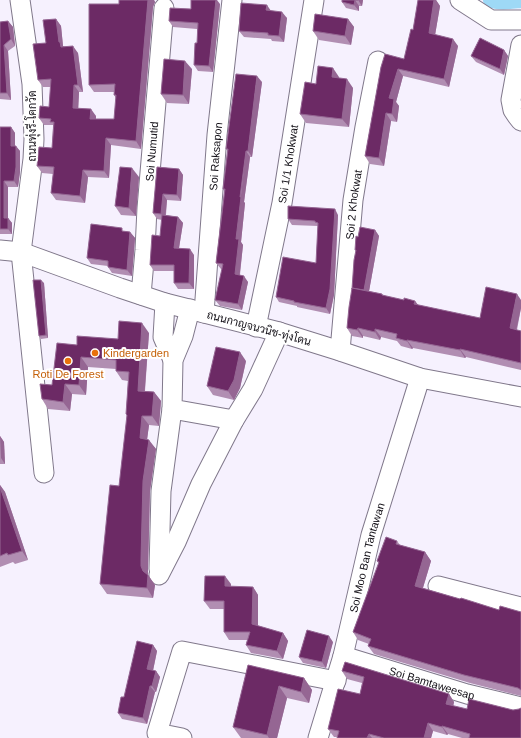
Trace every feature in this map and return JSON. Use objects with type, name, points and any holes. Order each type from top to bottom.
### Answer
[{"type":"street","name":"ถนนทุ่งรี-โคกวัด","points":[[20,0],[32,84],[34,139],[21,252],[44,474]]},
{"type":"street","name":"Soi Raksapon","points":[[173,360],[183,336],[197,311],[232,0]]},
{"type":"street","name":"Soi 1/1 Khokwat","points":[[256,327],[282,203],[314,0]]},
{"type":"street","points":[[460,0],[491,20],[521,20]]},
{"type":"street","name":"Soi Numutid","points":[[140,295],[145,250],[147,208],[164,8]]},
{"type":"street","points":[[521,45],[519,72],[511,100],[517,116],[521,121]]},
{"type":"street","name":"Soi 2 Khokwat","points":[[340,350],[353,200],[378,61]]},
{"type":"street","name":"ถนนกาญจนวนิช-ทุ่งโดน","points":[[0,250],[21,252],[140,295],[340,350],[420,378],[521,397]]},
{"type":"street","points":[[166,303],[163,337],[173,360],[172,409],[162,491],[159,575],[176,542],[201,484],[234,420],[253,389],[279,332]]},
{"type":"street","name":"Soi Moo Ban Tantawan","points":[[318,738],[343,656],[371,535],[420,378]]},
{"type":"street","points":[[172,409],[234,420]]},
{"type":"street","points":[[438,586],[521,607]]},
{"type":"street","points":[[182,738],[157,733],[182,651],[336,681]]},
{"type":"street","name":"Soi Bamtaweesap","points":[[343,656],[467,694],[521,707]]},
{"type":"building","points":[[119,0],[148,0],[136,141],[106,138],[104,171],[83,170],[80,196],[51,193],[54,167],[37,166],[39,147],[52,148],[54,122],[50,122],[51,119],[39,118],[40,106],[49,107],[51,79],[38,80],[33,44],[46,43],[43,20],[56,19],[61,47],[73,46],[78,85],[74,85],[73,108],[91,109],[90,119],[114,119],[116,95],[114,95],[115,84],[89,85],[89,4],[119,4]]},
{"type":"building","points":[[191,0],[216,0],[209,66],[194,65],[198,23],[169,21],[170,8],[191,9]]},
{"type":"building","points":[[342,0],[355,0],[354,5],[342,2]]},
{"type":"building","points":[[418,0],[434,0],[429,33],[453,39],[444,79],[398,69],[389,98],[394,99],[392,114],[386,113],[379,158],[365,156],[381,67],[385,54],[404,59],[411,29],[413,30]]},
{"type":"building","points":[[241,3],[267,5],[266,10],[282,12],[279,36],[268,35],[268,33],[239,31]]},
{"type":"building","points":[[315,14],[348,19],[345,36],[313,31]]},
{"type":"building","points":[[8,21],[11,39],[4,45],[7,93],[0,93],[0,22]]},
{"type":"building","points":[[480,38],[504,50],[500,69],[471,56]]},
{"type":"building","points":[[164,59],[185,61],[183,95],[161,94]]},
{"type":"building","points":[[318,66],[333,68],[332,77],[347,79],[342,119],[300,114],[305,82],[316,84]]},
{"type":"building","points":[[236,74],[257,76],[248,151],[246,151],[240,197],[236,239],[239,239],[235,274],[244,276],[238,304],[215,300],[223,264],[216,263],[225,189],[223,189],[228,149],[226,149]]},
{"type":"building","points":[[0,127],[11,127],[11,146],[16,146],[14,181],[4,181],[4,218],[8,218],[8,229],[0,229]]},
{"type":"building","points":[[120,167],[132,168],[129,208],[115,206]]},
{"type":"building","points":[[157,167],[179,169],[177,195],[163,194],[161,214],[153,213]]},
{"type":"building","points":[[288,206],[335,209],[330,289],[326,308],[276,297],[283,257],[316,263],[318,223],[315,221],[288,219]]},
{"type":"building","points":[[162,215],[178,217],[174,248],[190,249],[189,283],[174,283],[174,265],[150,265],[152,235],[160,236]]},
{"type":"building","points":[[91,224],[122,228],[122,231],[130,232],[127,270],[108,267],[108,261],[87,258]]},
{"type":"building","points":[[360,227],[375,230],[364,290],[352,288],[356,236],[358,237]]},
{"type":"building","points":[[33,280],[41,280],[46,335],[39,336]]},
{"type":"building","points":[[486,287],[517,294],[510,328],[521,331],[521,363],[460,349],[407,341],[396,338],[397,334],[375,329],[375,332],[358,328],[357,330],[347,328],[352,288],[404,300],[404,298],[415,301],[414,304],[480,318]]},
{"type":"building","points":[[119,321],[142,323],[138,391],[154,392],[152,416],[142,416],[140,438],[149,440],[143,481],[141,559],[143,571],[148,575],[147,588],[100,584],[110,485],[119,486],[127,415],[129,372],[116,371],[116,360],[81,357],[79,385],[65,384],[63,402],[42,399],[40,384],[52,385],[57,343],[77,345],[77,336],[118,339]]},
{"type":"building","points":[[216,347],[240,352],[234,380],[228,391],[207,386]]},
{"type":"building","points":[[0,487],[22,551],[8,555],[7,553],[0,556]]},
{"type":"building","points":[[386,537],[397,541],[396,544],[425,552],[415,586],[499,610],[500,606],[521,612],[521,690],[464,675],[368,646],[371,639],[353,632],[379,562],[377,561]]},
{"type":"building","points":[[205,576],[225,576],[225,586],[253,587],[252,624],[283,633],[277,651],[246,645],[250,632],[224,632],[224,601],[204,601]]},
{"type":"building","points":[[307,630],[329,636],[322,662],[299,657]]},
{"type":"building","points":[[137,641],[153,645],[147,669],[156,671],[152,686],[150,686],[143,718],[118,713],[121,697],[124,697]]},
{"type":"building","points":[[345,662],[449,694],[446,704],[467,709],[469,699],[513,710],[521,708],[521,738],[469,738],[470,734],[428,723],[424,738],[384,738],[369,734],[367,738],[337,738],[339,731],[328,729],[338,689],[360,694],[364,677],[342,671]]},
{"type":"building","points":[[248,665],[304,678],[301,692],[279,686],[267,735],[233,727]]},
{"type":"waterway","points":[[490,0],[501,2],[521,1]]},
{"type":"place","name":"Kindergarden","points":[[95,353]]},
{"type":"place","name":"Roti De Forest","points":[[68,361]]}]
